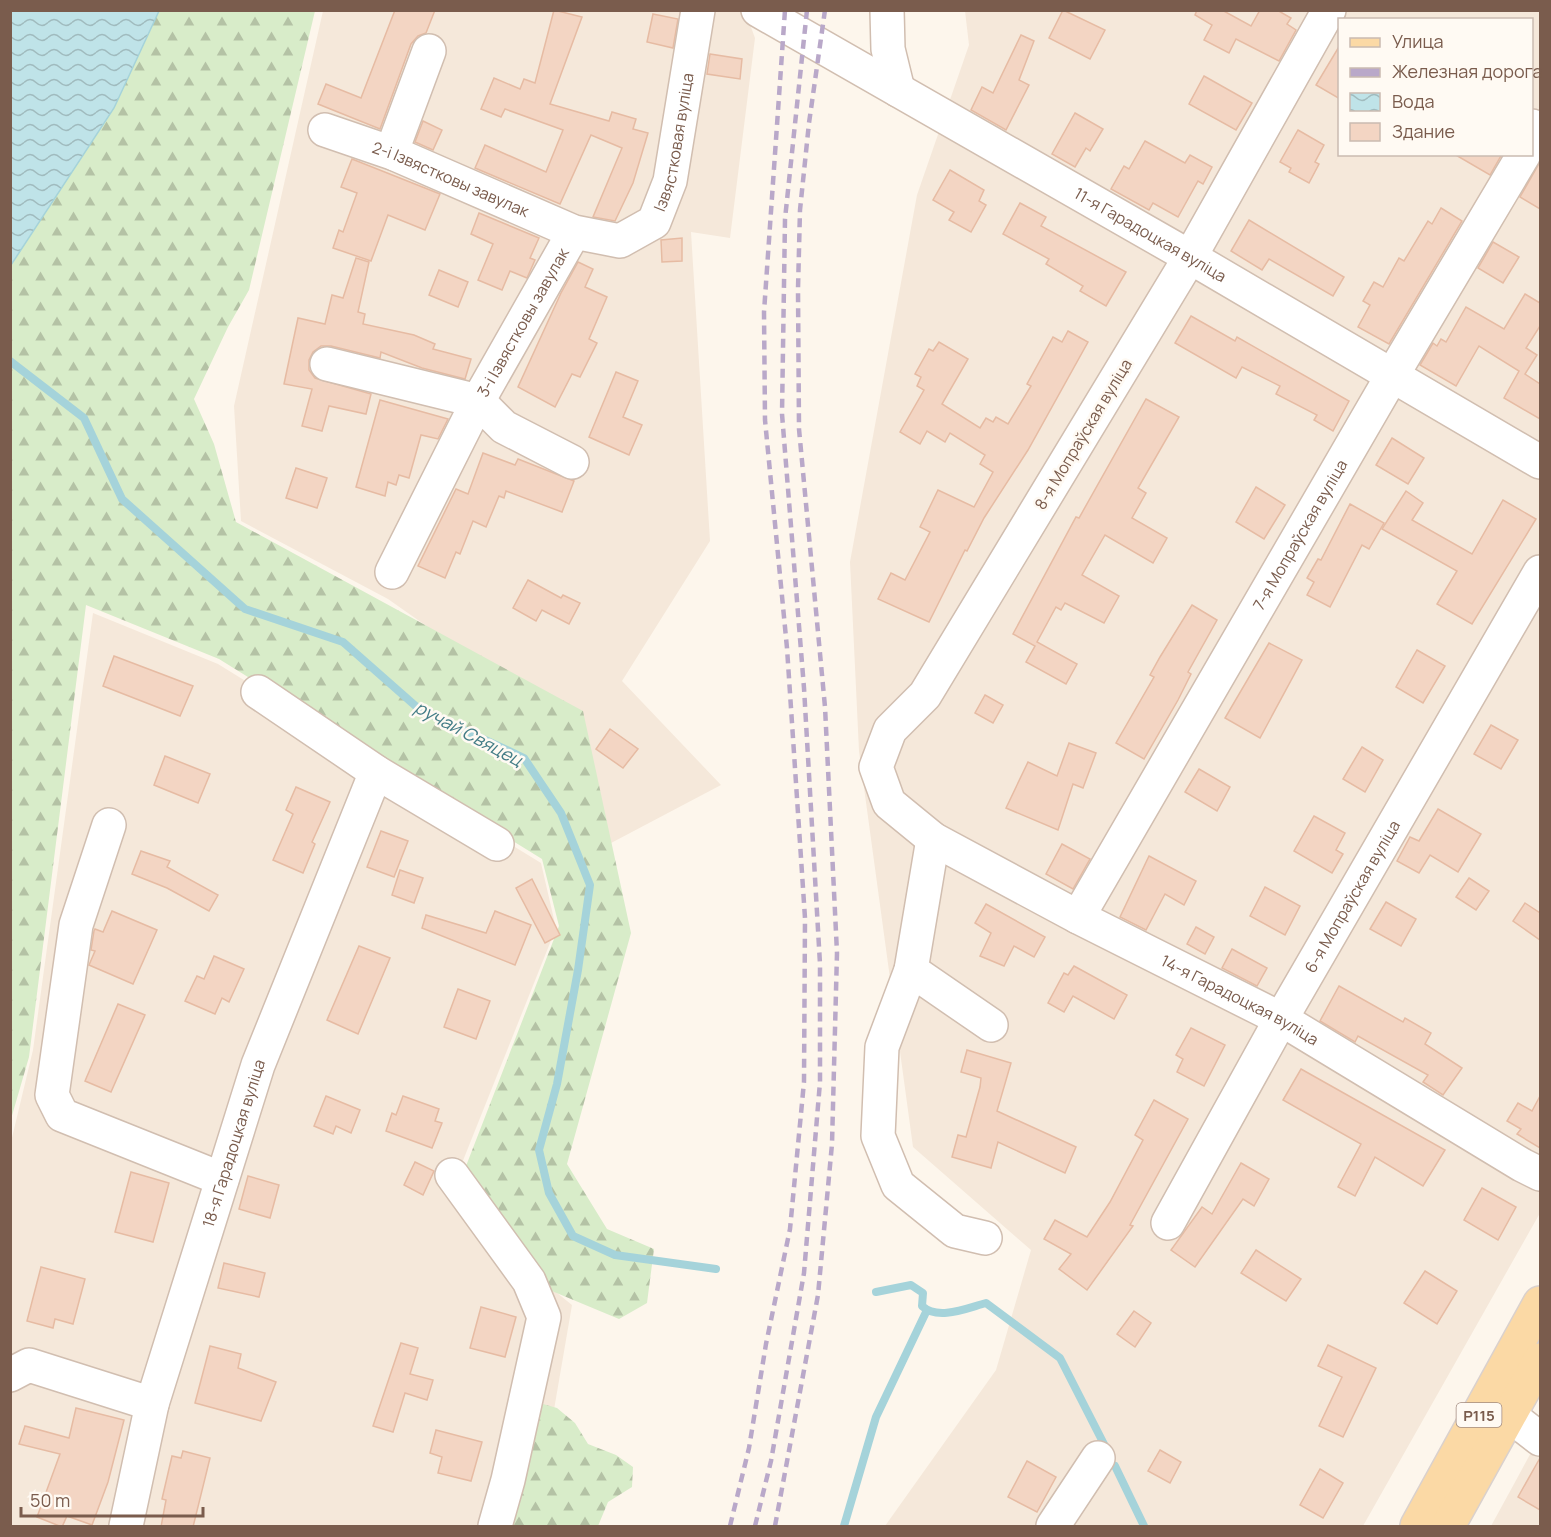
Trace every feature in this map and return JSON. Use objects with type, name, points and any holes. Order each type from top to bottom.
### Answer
[{"type":"main road","name":"Р115","points":[[1417,1527],[1512,1413],[1540,1303]]},
{"type":"main road","name":"Р115","points":[[1448,1527],[1540,1360]]},
{"type":"street","name":"Ізвястковая вуліца","points":[[574,232],[620,241],[654,222],[670,181],[698,10]]},
{"type":"street","name":"11-я Гарадоцкая вуліца","points":[[758,10],[1190,257],[1540,462]]},
{"type":"street","points":[[887,10],[888,49],[898,90]]},
{"type":"street","points":[[1330,10],[1344,18]]},
{"type":"street","name":"8-я Мопраўская вуліца","points":[[933,839],[889,803],[876,766],[890,730],[925,695],[1190,257],[1330,10]]},
{"type":"street","points":[[395,154],[396,140],[429,51]]},
{"type":"street","name":"2-і Ізвястковы завулак","points":[[325,130],[395,154],[574,232]]},
{"type":"street","name":"7-я Мопраўская вуліца","points":[[1078,916],[1522,156]]},
{"type":"street","name":"3-і Ізвястковы завулак","points":[[327,364],[478,401],[574,232]]},
{"type":"street","points":[[392,572],[478,401],[504,427],[572,462]]},
{"type":"street","name":"6-я Мопраўская вуліца","points":[[1168,1223],[1281,1019],[1540,572]]},
{"type":"street","points":[[258,692],[376,772],[497,844]]},
{"type":"street","name":"18-я Гарадоцкая вуліца","points":[[126,1527],[152,1404],[258,1065],[376,772]]},
{"type":"street","points":[[109,825],[76,925],[52,1095],[62,1115],[222,1179]]},
{"type":"street","points":[[933,839],[911,970],[882,1047],[878,1136],[898,1185],[955,1231],[985,1238]]},
{"type":"street","name":"14-я Гарадоцкая вуліца","points":[[933,839],[1281,1019],[1540,1174]]},
{"type":"street","points":[[911,970],[991,1025]]},
{"type":"street","points":[[452,1175],[529,1281],[544,1317],[508,1480],[495,1527]]},
{"type":"street","points":[[10,1374],[29,1365],[152,1404]]},
{"type":"street","points":[[1512,1413],[1540,1439]]},
{"type":"street","points":[[1053,1527],[1098,1458]]},
{"type":"shaded area","points":[[323,11],[745,11],[755,38],[730,238],[691,232],[710,541],[622,681],[721,785],[594,852],[553,715],[388,599],[241,521],[234,406]]},
{"type":"shaded area","points":[[965,11],[1540,11],[1540,1213],[1363,1526],[885,1526],[996,1370],[1031,1250],[913,1147],[859,751],[850,562],[917,195],[969,45]]},
{"type":"shaded area","points":[[93,613],[218,664],[541,863],[556,928],[462,1163],[515,1259],[572,1305],[534,1526],[11,1526],[10,1146],[33,1050]]},
{"type":"shaded area","points":[[1540,1436],[1540,1526],[1491,1526],[1514,1484]]},
{"type":"green space","points":[[159,11],[315,11],[249,290],[228,327],[194,399],[214,444],[236,522],[583,711],[631,933],[567,1164],[607,1229],[654,1249],[647,1303],[619,1319],[535,1284],[466,1166],[559,926],[542,859],[219,659],[86,605],[29,1057],[11,1119],[11,265],[61,187]]},
{"type":"green space","points":[[543,1404],[557,1408],[575,1423],[588,1444],[616,1455],[633,1467],[632,1487],[608,1502],[598,1526],[510,1526]]},
{"type":"water","points":[[11,10],[159,11],[114,108],[11,265]]},
{"type":"building","points":[[395,10],[435,10],[426,33],[418,36],[411,44],[380,129],[318,104],[326,84],[361,98]]},
{"type":"building","points":[[554,10],[582,17],[550,104],[609,121],[612,112],[636,119],[633,129],[648,133],[633,183],[615,221],[593,217],[622,148],[591,135],[560,204],[475,168],[485,145],[546,172],[563,130],[505,109],[501,117],[481,109],[494,78],[520,89],[524,79],[535,83]]},
{"type":"building","points":[[1063,10],[1105,30],[1090,59],[1049,38]]},
{"type":"building","points":[[1197,10],[1222,10],[1251,26],[1260,10],[1277,10],[1291,18],[1287,24],[1296,30],[1279,61],[1236,39],[1229,53],[1204,40],[1212,25],[1195,15]]},
{"type":"building","points":[[653,14],[678,19],[673,48],[647,42]]},
{"type":"building","points":[[1021,35],[1034,41],[1019,80],[1029,85],[1006,130],[971,110],[982,87],[993,93]]},
{"type":"building","points":[[1338,48],[1338,98],[1316,85]]},
{"type":"building","points":[[710,54],[742,59],[740,79],[707,74]]},
{"type":"building","points":[[1204,76],[1252,103],[1236,130],[1189,104]]},
{"type":"building","points":[[1075,113],[1103,129],[1090,151],[1086,148],[1075,167],[1052,154]]},
{"type":"building","points":[[423,121],[442,130],[433,150],[415,142]]},
{"type":"building","points":[[1298,130],[1324,145],[1315,162],[1319,164],[1309,183],[1289,172],[1291,168],[1280,162]]},
{"type":"building","points":[[1145,141],[1185,163],[1190,155],[1212,167],[1203,184],[1198,181],[1178,217],[1153,203],[1149,210],[1111,189],[1124,166],[1129,169]]},
{"type":"building","points":[[1457,156],[1501,156],[1490,175]]},
{"type":"building","points":[[352,159],[440,194],[425,230],[388,215],[371,261],[333,248],[339,230],[343,232],[357,193],[341,187]]},
{"type":"building","points":[[1540,162],[1540,209],[1520,197]]},
{"type":"building","points":[[950,170],[984,190],[979,201],[986,205],[971,232],[949,220],[954,212],[933,200]]},
{"type":"building","points":[[1020,203],[1046,217],[1041,226],[1126,272],[1106,306],[1080,291],[1083,286],[1046,264],[1049,259],[1003,234]]},
{"type":"building","points":[[1441,208],[1462,221],[1389,344],[1358,327],[1370,305],[1363,301],[1374,282],[1383,287],[1399,258],[1404,261],[1428,221],[1432,224]]},
{"type":"building","points":[[479,213],[539,238],[530,258],[535,260],[527,278],[510,271],[502,290],[478,280],[493,244],[471,234]]},
{"type":"building","points":[[1249,220],[1344,277],[1333,296],[1269,259],[1262,270],[1231,251]]},
{"type":"building","points":[[682,238],[682,261],[662,262],[661,240]]},
{"type":"building","points":[[1493,242],[1519,257],[1503,283],[1478,268]]},
{"type":"building","points":[[356,258],[369,262],[358,312],[365,314],[363,324],[414,335],[435,344],[433,349],[471,359],[465,379],[422,368],[381,352],[380,358],[331,346],[321,346],[313,352],[309,360],[309,370],[315,378],[371,394],[366,414],[329,406],[322,431],[302,426],[312,389],[284,384],[298,318],[325,324],[332,295],[343,298]]},
{"type":"building","points":[[578,262],[593,269],[585,287],[607,297],[589,339],[597,343],[580,377],[572,374],[555,407],[518,387],[561,293]]},
{"type":"building","points":[[439,270],[468,282],[458,307],[429,295]]},
{"type":"building","points":[[1525,294],[1540,303],[1540,326],[1526,348],[1537,355],[1525,374],[1540,384],[1540,419],[1504,398],[1519,371],[1479,346],[1456,386],[1420,365],[1433,343],[1437,346],[1441,339],[1446,342],[1466,307],[1504,329]]},
{"type":"building","points":[[1191,316],[1235,341],[1237,337],[1349,401],[1333,431],[1314,420],[1317,415],[1276,394],[1280,386],[1242,367],[1236,378],[1175,343]]},
{"type":"building","points":[[1068,331],[1088,342],[1028,450],[984,518],[967,551],[965,550],[929,622],[878,599],[891,573],[905,580],[930,532],[920,527],[938,490],[974,507],[993,472],[980,464],[985,455],[950,433],[945,442],[927,431],[920,444],[900,432],[924,390],[917,386],[921,377],[915,374],[929,349],[933,351],[939,342],[968,359],[942,404],[980,428],[986,418],[993,422],[996,417],[1008,424],[1031,386],[1027,384],[1053,337],[1062,342]]},
{"type":"building","points":[[616,372],[638,381],[623,417],[642,425],[629,455],[589,437]]},
{"type":"building","points":[[1146,399],[1179,417],[1138,488],[1146,493],[1132,518],[1167,538],[1153,563],[1105,535],[1082,575],[1119,596],[1104,623],[1065,603],[1061,610],[1056,607],[1037,642],[1077,664],[1066,684],[1026,662],[1035,646],[1013,634],[1076,517],[1079,518]]},
{"type":"building","points":[[380,400],[448,419],[438,439],[421,435],[409,478],[399,475],[396,485],[388,482],[385,496],[356,487]]},
{"type":"building","points":[[1392,438],[1424,458],[1408,484],[1376,465]]},
{"type":"building","points":[[483,453],[515,465],[518,459],[574,481],[562,512],[506,491],[504,498],[499,496],[486,527],[473,521],[460,554],[456,552],[445,578],[418,566],[456,489],[468,494]]},
{"type":"building","points":[[296,468],[327,478],[317,508],[286,498]]},
{"type":"building","points":[[1256,487],[1285,505],[1264,539],[1236,522]]},
{"type":"building","points":[[1406,491],[1423,503],[1412,520],[1472,554],[1503,500],[1536,519],[1472,624],[1437,604],[1457,571],[1382,529]]},
{"type":"building","points":[[1350,504],[1384,523],[1369,549],[1362,545],[1330,607],[1307,595],[1314,582],[1307,578],[1318,559],[1321,560]]},
{"type":"building","points":[[528,580],[561,598],[563,595],[580,603],[569,624],[542,610],[536,621],[513,608]]},
{"type":"building","points":[[1192,605],[1217,620],[1188,672],[1191,674],[1178,700],[1144,759],[1116,743],[1154,677],[1150,675]]},
{"type":"building","points":[[1269,643],[1302,660],[1260,738],[1225,718]]},
{"type":"building","points":[[1417,650],[1445,666],[1423,703],[1396,687]]},
{"type":"building","points":[[114,656],[193,686],[180,716],[103,686]]},
{"type":"building","points":[[985,695],[1003,705],[993,723],[975,713]]},
{"type":"building","points":[[1491,725],[1518,740],[1501,769],[1474,754]]},
{"type":"building","points":[[610,729],[638,749],[623,768],[596,749]]},
{"type":"building","points":[[1069,743],[1096,753],[1083,788],[1073,784],[1058,830],[1006,808],[1028,762],[1057,776]]},
{"type":"building","points":[[1362,747],[1383,760],[1365,792],[1343,779]]},
{"type":"building","points":[[165,756],[210,774],[198,803],[154,785]]},
{"type":"building","points":[[1199,769],[1230,787],[1217,811],[1185,792]]},
{"type":"building","points":[[296,787],[330,802],[312,842],[315,844],[303,873],[273,860],[293,814],[286,810]]},
{"type":"building","points":[[1438,809],[1481,834],[1458,872],[1430,855],[1419,873],[1397,861],[1410,837],[1419,841]]},
{"type":"building","points":[[1314,816],[1345,833],[1336,850],[1343,854],[1332,873],[1294,851]]},
{"type":"building","points":[[381,831],[408,841],[394,877],[367,867]]},
{"type":"building","points":[[1062,844],[1090,859],[1073,889],[1046,874]]},
{"type":"building","points":[[141,851],[170,861],[167,867],[218,895],[209,911],[167,888],[132,874]]},
{"type":"building","points":[[1149,856],[1196,881],[1184,905],[1165,894],[1146,930],[1120,917]]},
{"type":"building","points":[[400,870],[423,878],[414,903],[392,895]]},
{"type":"building","points":[[1469,878],[1489,891],[1476,910],[1456,897]]},
{"type":"building","points":[[532,879],[560,935],[545,943],[516,888]]},
{"type":"building","points":[[1265,887],[1300,906],[1285,935],[1250,916]]},
{"type":"building","points":[[1386,902],[1416,919],[1401,946],[1370,929]]},
{"type":"building","points":[[1525,903],[1540,913],[1540,940],[1513,921]]},
{"type":"building","points":[[986,904],[1045,937],[1034,957],[1014,946],[1004,966],[980,956],[991,933],[975,923]]},
{"type":"building","points":[[112,911],[157,930],[133,984],[89,965],[95,951],[91,950],[94,931],[95,929],[103,932]]},
{"type":"building","points":[[495,911],[531,925],[515,965],[422,928],[426,915],[486,933]]},
{"type":"building","points":[[1196,927],[1214,937],[1205,954],[1187,944]]},
{"type":"building","points":[[359,946],[390,958],[358,1034],[327,1020]]},
{"type":"building","points":[[1232,949],[1267,968],[1257,986],[1222,968]]},
{"type":"building","points":[[214,956],[244,969],[229,1002],[222,998],[215,1014],[185,1001],[197,976],[204,979]]},
{"type":"building","points":[[1074,966],[1127,995],[1114,1019],[1073,996],[1064,1012],[1048,1003],[1064,973],[1068,975]]},
{"type":"building","points":[[1339,986],[1403,1022],[1405,1018],[1431,1033],[1425,1044],[1462,1068],[1443,1095],[1423,1082],[1428,1075],[1358,1036],[1355,1042],[1320,1021]]},
{"type":"building","points":[[458,989],[490,1001],[476,1039],[444,1027]]},
{"type":"building","points":[[118,1004],[145,1015],[111,1092],[85,1081]]},
{"type":"building","points":[[1191,1028],[1225,1045],[1204,1086],[1177,1072],[1183,1059],[1176,1055]]},
{"type":"building","points":[[967,1050],[1011,1063],[997,1111],[1076,1147],[1065,1173],[998,1142],[991,1168],[952,1157],[958,1135],[966,1137],[980,1087],[981,1078],[961,1072]]},
{"type":"building","points":[[1301,1069],[1445,1150],[1423,1186],[1375,1157],[1355,1196],[1338,1187],[1361,1144],[1283,1100]]},
{"type":"building","points":[[326,1096],[360,1110],[351,1133],[336,1126],[333,1134],[314,1126]]},
{"type":"building","points":[[403,1096],[439,1109],[435,1121],[442,1123],[432,1148],[386,1131],[392,1113],[396,1115]]},
{"type":"building","points":[[1540,1096],[1540,1148],[1517,1134],[1521,1129],[1507,1121],[1518,1103],[1532,1111]]},
{"type":"building","points":[[1154,1100],[1188,1119],[1130,1225],[1133,1226],[1087,1290],[1059,1269],[1071,1254],[1044,1239],[1055,1220],[1087,1237],[1110,1202],[1143,1140],[1135,1135]]},
{"type":"building","points":[[415,1162],[434,1171],[423,1195],[404,1185]]},
{"type":"building","points":[[1241,1163],[1269,1179],[1254,1206],[1243,1199],[1195,1267],[1171,1250],[1202,1207],[1212,1214]]},
{"type":"building","points":[[131,1172],[169,1183],[153,1242],[115,1232]]},
{"type":"building","points":[[248,1176],[279,1185],[270,1218],[239,1209]]},
{"type":"building","points":[[1482,1188],[1516,1207],[1498,1240],[1464,1220]]},
{"type":"building","points":[[1256,1250],[1301,1279],[1286,1301],[1241,1273]]},
{"type":"building","points":[[224,1263],[265,1273],[259,1297],[218,1288]]},
{"type":"building","points":[[41,1267],[85,1279],[73,1324],[55,1319],[53,1328],[27,1321]]},
{"type":"building","points":[[1425,1271],[1457,1291],[1437,1324],[1404,1303]]},
{"type":"building","points":[[481,1307],[516,1317],[505,1357],[470,1348]]},
{"type":"building","points":[[1134,1311],[1151,1323],[1135,1347],[1117,1334]]},
{"type":"building","points":[[401,1343],[418,1348],[410,1374],[433,1380],[427,1400],[405,1393],[393,1432],[373,1426]]},
{"type":"building","points":[[1328,1345],[1376,1368],[1343,1437],[1319,1426],[1342,1377],[1318,1366]]},
{"type":"building","points":[[210,1346],[241,1354],[238,1368],[276,1382],[261,1421],[195,1403]]},
{"type":"building","points":[[76,1408],[124,1420],[108,1482],[92,1525],[67,1516],[62,1527],[37,1517],[60,1454],[19,1444],[25,1426],[69,1438]]},
{"type":"building","points":[[436,1430],[482,1442],[471,1481],[438,1473],[442,1457],[430,1453]]},
{"type":"building","points":[[1160,1450],[1181,1462],[1170,1483],[1148,1471]]},
{"type":"building","points":[[183,1451],[210,1458],[193,1527],[161,1527],[166,1500],[162,1499],[172,1456],[181,1458]]},
{"type":"building","points":[[1540,1458],[1540,1510],[1518,1497]]},
{"type":"building","points":[[1027,1461],[1056,1477],[1037,1512],[1008,1497]]},
{"type":"building","points":[[1320,1469],[1343,1483],[1323,1518],[1300,1505]]},
{"type":"waterway","name":"ручай Свяцец","points":[[10,361],[84,418],[122,499],[245,609],[343,642],[419,709],[524,758],[561,813],[590,885],[578,970],[557,1084],[539,1150],[549,1193],[573,1236],[615,1255],[716,1269]]},
{"type":"waterway","name":"ручай Свяцец","points":[[876,1292],[911,1285],[923,1293],[922,1306],[936,1313],[953,1312],[986,1303],[1060,1358],[1107,1450]]},
{"type":"waterway","points":[[844,1526],[876,1417],[927,1310]]},
{"type":"waterway","name":"ручай Свяцец","points":[[1115,1466],[1144,1526]]},
{"type":"railway","points":[[730,1526],[749,1448],[766,1344],[790,1229],[804,1082],[805,918],[787,648],[765,420],[764,312],[785,10]]},
{"type":"railway","points":[[755,1526],[771,1461],[804,1273],[820,1082],[820,964],[804,688],[782,414],[785,219],[807,10]]},
{"type":"railway","points":[[775,1526],[818,1295],[832,1144],[837,953],[825,707],[799,429],[798,289],[800,210],[809,123],[825,10]]}]
